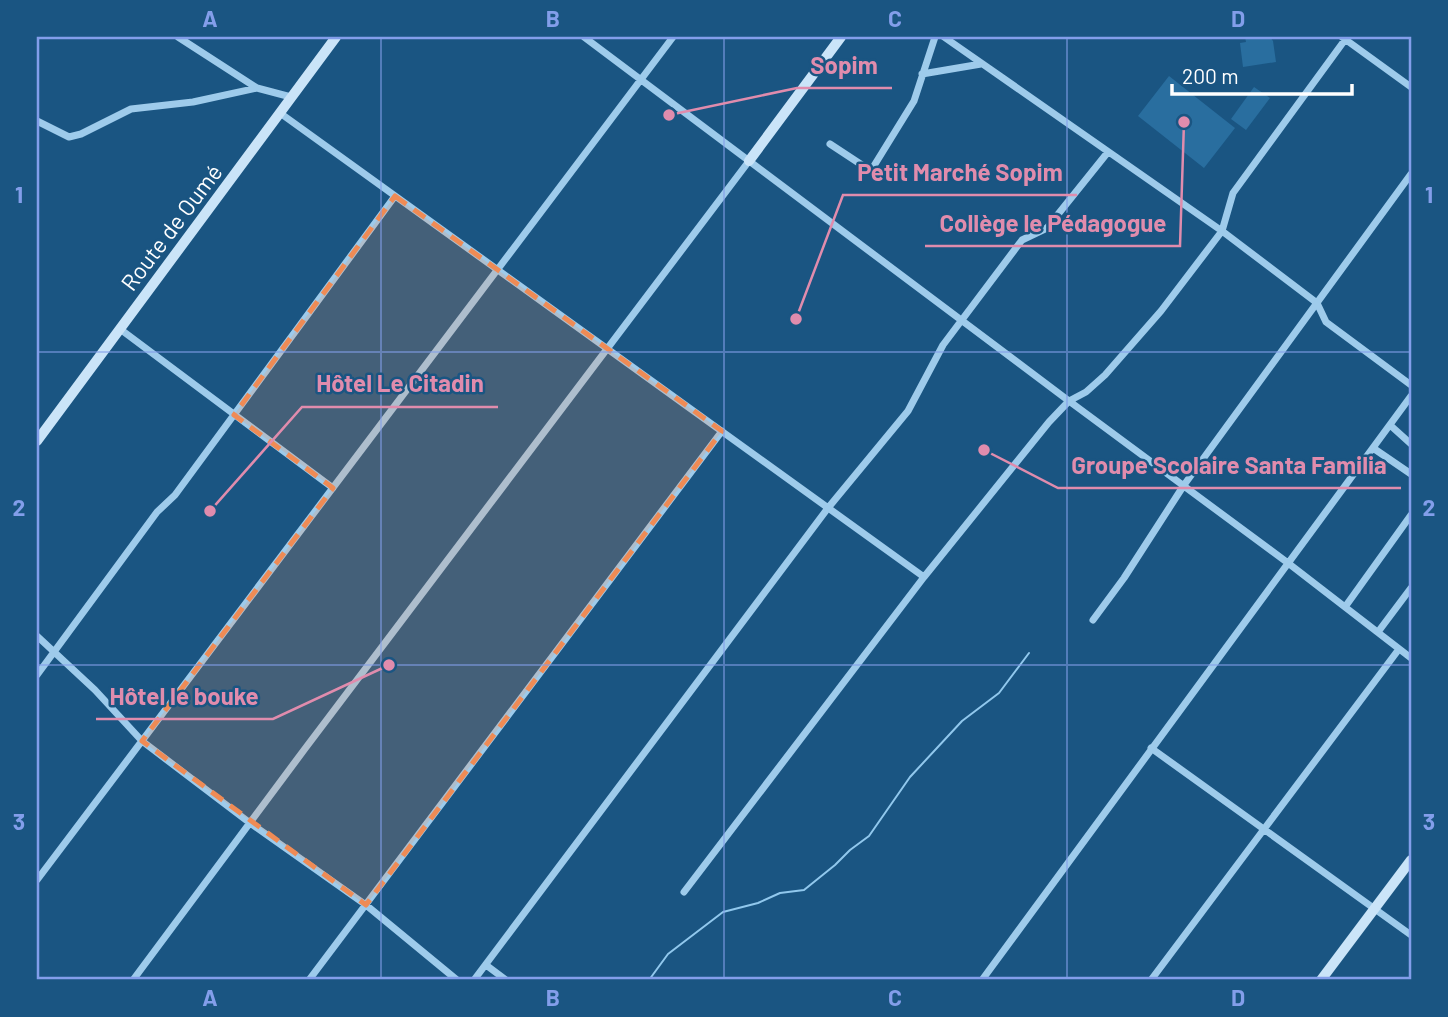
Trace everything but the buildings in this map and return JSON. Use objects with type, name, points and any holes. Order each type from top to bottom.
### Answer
[{"type":"street","points":[[178,37],[257,89],[291,97]]},
{"type":"street","name":"Route de Oumé","points":[[37,441],[336,37]]},
{"type":"street","points":[[584,37],[1288,562],[1411,658]]},
{"type":"street","points":[[37,880],[673,37]]},
{"type":"street","points":[[133,980],[841,37]]},
{"type":"street","points":[[830,144],[872,169],[914,101],[935,37]]},
{"type":"street","points":[[944,37],[1222,231],[1317,303],[1326,322],[1411,385]]},
{"type":"street","points":[[684,892],[924,577],[1069,401],[1086,392],[1105,375],[1161,311],[1222,231],[1233,193],[1345,38],[1411,87]]},
{"type":"street","points":[[922,74],[981,64]]},
{"type":"street","points":[[37,121],[69,137],[81,134],[131,109],[148,105],[173,105],[257,89]]},
{"type":"street","points":[[279,113],[924,577]]},
{"type":"street","points":[[474,980],[828,508],[908,411],[943,345],[1022,240],[1047,228],[1108,152]]},
{"type":"street","points":[[1093,620],[1124,578],[1184,485],[1411,174]]},
{"type":"street","points":[[37,675],[157,512],[176,495],[395,196]]},
{"type":"street","points":[[120,329],[333,488]]},
{"type":"street","points":[[982,980],[1411,396]]},
{"type":"street","points":[[1390,425],[1411,444]]},
{"type":"street","points":[[309,980],[722,431]]},
{"type":"street","points":[[1373,448],[1411,474]]},
{"type":"street","points":[[1345,607],[1411,515]]},
{"type":"street","points":[[1378,632],[1411,588]]},
{"type":"street","points":[[37,636],[142,740],[250,823],[366,905],[457,980]]},
{"type":"street","points":[[1151,980],[1399,649]]},
{"type":"street","points":[[1151,747],[1411,935]]},
{"type":"street","points":[[1321,980],[1411,860]]},
{"type":"street","points":[[486,965],[506,980]]},
{"type":"highlighted area","points":[[395,196],[722,431],[366,905],[142,741],[333,488],[234,415]]},
{"type":"shaded area","points":[[1245,37],[1270,37],[1276,62],[1243,67],[1240,43],[1246,42]]},
{"type":"shaded area","points":[[1169,76],[1235,128],[1204,168],[1138,116]]},
{"type":"shaded area","points":[[1254,87],[1270,98],[1246,130],[1231,119]]},
{"type":"waterway","points":[[649,980],[668,954],[723,912],[758,903],[780,893],[804,890],[869,836],[910,777],[962,721],[999,693],[1029,653]]},
{"type":"place","name":"Sopim","points":[[669,115]]},
{"type":"place","name":"Collège le Pédagogue","points":[[1184,122]]},
{"type":"place","name":"Petit Marché Sopim","points":[[796,319]]},
{"type":"place","name":"Groupe Scolaire Santa Familia","points":[[984,450]]},
{"type":"place","name":"Hôtel Le Citadin","points":[[210,511]]},
{"type":"place","name":"Hôtel le bouke","points":[[389,665]]}]
